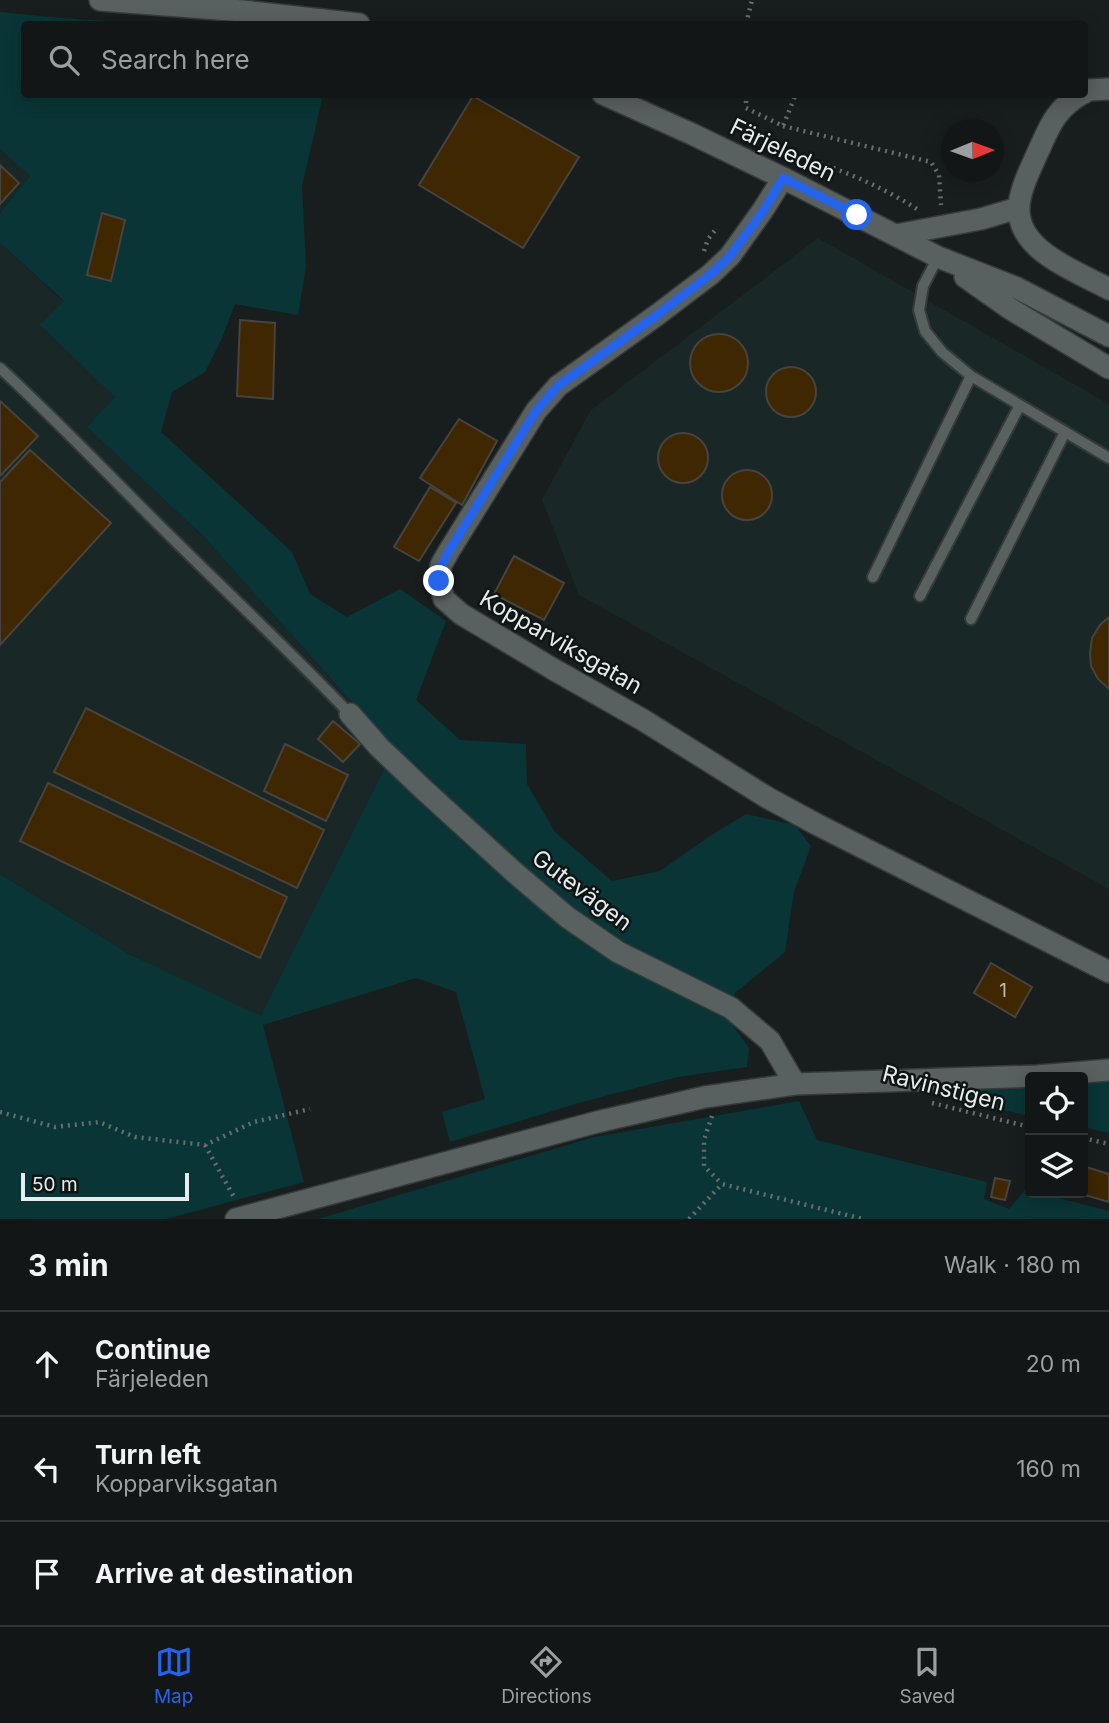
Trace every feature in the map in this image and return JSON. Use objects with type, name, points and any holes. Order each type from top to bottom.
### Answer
[{"type":"street","points":[[100,0],[332,21]]},
{"type":"street","points":[[1088,90],[1109,89]]},
{"type":"street","name":"Färjeleden","points":[[612,98],[783,178],[938,257],[1017,288],[1109,336]]},
{"type":"street","points":[[1075,98],[1066,103],[1054,118],[1025,181],[1018,208],[1025,233],[1035,247],[1109,289]]},
{"type":"street","name":"Kopparviksgatan","points":[[783,178],[764,210],[730,256],[711,274],[558,386],[536,411],[445,558],[439,581],[444,599],[473,621],[643,720],[768,798],[1109,972]]},
{"type":"street","points":[[896,235],[981,219],[1018,208]]},
{"type":"street","name":"Färjeleden","points":[[938,257],[1009,308],[1109,368]]},
{"type":"street","name":"Gutevägen","points":[[350,714],[379,747],[423,789],[567,917],[618,953],[731,1008],[771,1041],[795,1084]]},
{"type":"street","points":[[240,1218],[610,1119],[705,1097],[795,1084],[1037,1076],[1109,1070]]},
{"type":"lane","points":[[938,257],[923,286],[919,310],[925,331],[942,352],[971,376],[1109,458]]},
{"type":"lane","points":[[0,368],[48,412],[350,714]]},
{"type":"lane","points":[[873,577],[971,376]]},
{"type":"lane","points":[[920,597],[1020,405]]},
{"type":"lane","points":[[971,618],[1065,432]]},
{"type":"path","points":[[747,21],[752,0]]},
{"type":"path","points":[[746,98],[746,108],[783,126],[931,162],[939,175],[942,227]]},
{"type":"path","points":[[783,126],[794,98]]},
{"type":"path","points":[[708,239],[717,228]]},
{"type":"path","name":"Ravinstigen","points":[[929,1102],[1025,1126]]},
{"type":"path","points":[[0,1112],[55,1127],[99,1122],[135,1137],[205,1145],[254,1122],[310,1109]]},
{"type":"path","points":[[713,1115],[704,1140],[704,1166],[722,1184],[863,1219]]},
{"type":"path","points":[[1088,1139],[1109,1144]]},
{"type":"path","points":[[205,1145],[240,1218]]},
{"type":"path","points":[[689,1219],[722,1184]]},
{"type":"shaded area","points":[[0,12],[108,21],[21,21],[21,98],[321,98],[302,186],[306,266],[298,315],[235,304],[205,372],[172,392],[161,432],[292,552],[310,594],[347,617],[400,589],[446,621],[416,700],[460,740],[526,744],[527,784],[555,832],[612,881],[660,871],[746,814],[795,825],[811,846],[794,892],[785,952],[735,993],[733,1026],[749,1048],[747,1067],[678,1077],[582,1102],[450,1142],[442,1112],[485,1099],[456,992],[416,978],[263,1025],[304,1182],[166,1219],[0,1219],[0,874],[129,954],[261,1016],[394,749],[203,536],[87,427],[115,397],[40,325],[64,301],[0,243],[0,213],[30,176],[0,149]]},
{"type":"shaded area","points":[[0,149],[30,176],[0,213]]},
{"type":"shaded area","points":[[818,238],[1109,404],[1109,889],[579,595],[542,499],[591,410]]},
{"type":"shaded area","points":[[0,243],[64,302],[41,325],[116,397],[87,427],[203,536],[394,749],[261,1017],[129,954],[0,874]]},
{"type":"shaded area","points":[[1109,1077],[1109,1133],[1088,1128],[1088,1079]]},
{"type":"shaded area","points":[[1025,1083],[1025,1115],[908,1089]]},
{"type":"shaded area","points":[[799,1101],[817,1140],[987,1182],[984,1199],[1009,1209],[1025,1190],[1025,1198],[1059,1198],[1109,1211],[1109,1219],[318,1219],[594,1137]]},
{"type":"building","points":[[472,98],[476,98],[579,157],[523,248],[419,185]]},
{"type":"building","points":[[0,165],[19,183],[0,204]]},
{"type":"building","points":[[102,213],[125,220],[111,281],[87,275]]},
{"type":"building","points":[[240,320],[275,323],[273,399],[237,396]]},
{"type":"building","points":[[719,334],[730,336],[743,347],[748,363],[746,374],[735,387],[719,392],[708,390],[695,379],[690,363],[692,352],[703,339]]},
{"type":"building","points":[[791,367],[808,375],[816,392],[808,409],[791,417],[774,409],[766,392],[774,375]]},
{"type":"building","points":[[0,401],[38,436],[0,476]]},
{"type":"building","points":[[459,419],[497,441],[462,505],[420,478]]},
{"type":"building","points":[[683,433],[700,441],[708,458],[700,475],[683,483],[666,475],[658,458],[666,441]]},
{"type":"building","points":[[30,450],[111,523],[0,645],[0,482]]},
{"type":"building","points":[[747,470],[764,478],[772,495],[764,512],[747,520],[730,512],[722,495],[730,478]]},
{"type":"building","points":[[430,487],[456,503],[419,561],[394,547]]},
{"type":"building","points":[[514,556],[564,583],[544,620],[494,594]]},
{"type":"building","points":[[1109,617],[1109,689],[1098,679],[1091,666],[1090,653],[1092,638]]},
{"type":"building","points":[[86,708],[324,830],[297,888],[54,772]]},
{"type":"building","points":[[333,721],[360,744],[343,762],[318,739]]},
{"type":"building","points":[[285,744],[348,775],[326,821],[264,791]]},
{"type":"building","points":[[48,783],[287,897],[260,958],[20,841]]},
{"type":"building","points":[[991,963],[1032,987],[1015,1017],[974,993]]},
{"type":"building","points":[[1088,1168],[1109,1174],[1109,1202],[1088,1196]]},
{"type":"building","points":[[995,1178],[1010,1181],[1005,1200],[991,1197]]},
{"type":"route","points":[[439,581],[442,565],[449,551],[536,411],[558,386],[711,274],[730,256],[764,210],[783,178],[857,215]]}]
